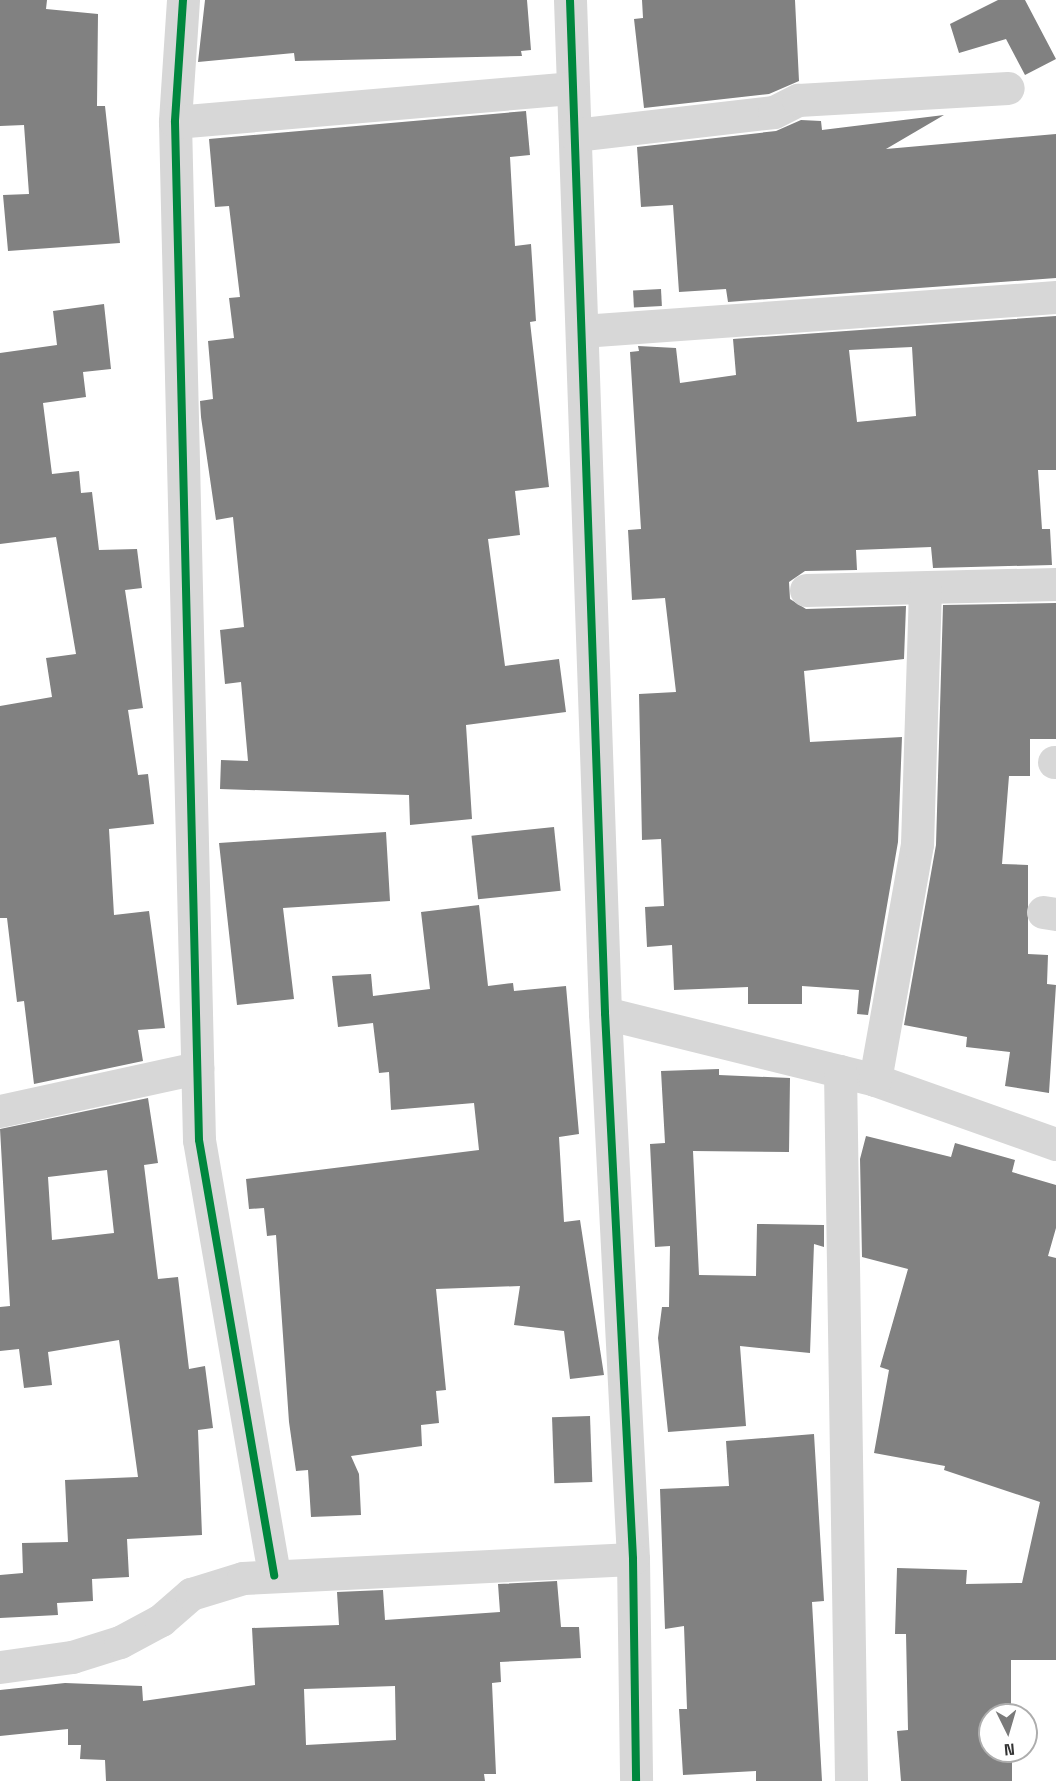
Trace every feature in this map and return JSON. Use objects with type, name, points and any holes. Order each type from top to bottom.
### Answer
[{"type":"street","points":[[183,0],[175,122],[199,1140],[274,1576]]},
{"type":"street","points":[[570,0],[571,88],[575,135],[605,1013],[633,1559],[636,1781]]},
{"type":"street","points":[[175,122],[571,88]]},
{"type":"street","points":[[575,135],[774,112],[798,100],[1008,88]]},
{"type":"street","points":[[582,331],[1056,297]]},
{"type":"street","points":[[806,590],[925,589],[1056,584]]},
{"type":"street","points":[[875,1080],[917,844],[925,589]]},
{"type":"street","points":[[605,1013],[875,1080],[1056,1144]]},
{"type":"street","points":[[0,1111],[197,1068]]},
{"type":"street","points":[[840,1071],[850,1781]]},
{"type":"street","points":[[0,1667],[72,1657],[120,1642],[161,1620],[191,1594],[243,1578],[633,1559]]},
{"type":"building","points":[[0,0],[47,0],[46,9],[98,14],[97,106],[105,106],[120,243],[8,251],[3,195],[29,194],[24,125],[0,126]]},
{"type":"building","points":[[205,0],[527,0],[531,50],[521,51],[522,56],[295,61],[294,53],[198,62]]},
{"type":"building","points":[[642,0],[795,0],[799,81],[769,94],[644,108],[634,19],[643,18]]},
{"type":"building","points":[[998,0],[1025,0],[1056,59],[1025,75],[1006,39],[959,53],[950,24]]},
{"type":"building","points":[[526,111],[530,155],[510,157],[515,246],[531,244],[536,321],[530,322],[549,487],[515,491],[520,535],[488,539],[505,666],[559,659],[566,712],[466,725],[472,819],[410,825],[409,795],[220,789],[221,760],[248,761],[241,682],[225,684],[220,630],[244,627],[233,517],[216,520],[201,417],[200,401],[213,399],[208,341],[234,338],[229,298],[240,297],[229,206],[215,207],[209,139]]},
{"type":"building","points":[[944,115],[886,149],[1056,134],[1056,278],[728,302],[726,289],[679,292],[673,205],[641,207],[637,147],[776,131],[801,120],[821,121],[822,130]]},
{"type":"building","points":[[661,289],[662,306],[634,307],[633,290]]},
{"type":"building","points":[[104,304],[111,369],[83,372],[86,397],[43,403],[52,474],[79,471],[81,493],[92,492],[99,550],[137,549],[142,588],[125,590],[143,708],[128,710],[138,775],[148,774],[154,824],[109,829],[114,915],[149,911],[165,1028],[138,1030],[143,1061],[34,1084],[24,1001],[17,1002],[7,918],[0,918],[0,706],[52,697],[46,658],[76,654],[56,537],[0,544],[0,353],[57,345],[53,311]]},
{"type":"building","points":[[1056,316],[1056,470],[1038,470],[1042,529],[1050,529],[1052,565],[933,568],[931,547],[856,550],[857,570],[805,571],[789,582],[790,599],[806,609],[906,606],[904,659],[804,671],[810,742],[902,737],[898,842],[868,1015],[857,1014],[859,990],[802,986],[802,1004],[748,1004],[748,987],[674,990],[672,945],[647,947],[645,907],[664,906],[661,839],[642,840],[639,694],[676,692],[665,598],[632,600],[628,530],[641,529],[630,352],[639,351],[638,346],[676,348],[680,383],[736,375],[733,339]],"holes":[[[912,347],[916,416],[857,422],[849,350]]]},
{"type":"building","points":[[1056,603],[1056,739],[1030,739],[1030,776],[1009,776],[1002,864],[1028,865],[1028,954],[1048,955],[1047,984],[1056,985],[1049,1093],[1005,1086],[1010,1052],[966,1047],[967,1037],[904,1025],[936,845],[943,605]]},
{"type":"building","points":[[554,827],[561,891],[478,899],[471,836]]},
{"type":"building","points":[[386,832],[390,901],[283,908],[294,999],[237,1005],[219,843]]},
{"type":"building","points":[[479,905],[488,986],[513,983],[514,991],[566,986],[579,1134],[559,1137],[564,1222],[580,1220],[604,1375],[570,1379],[564,1331],[514,1325],[520,1286],[436,1289],[446,1390],[436,1391],[439,1423],[421,1425],[422,1446],[351,1456],[359,1474],[361,1515],[311,1517],[308,1470],[296,1471],[289,1422],[276,1235],[267,1236],[264,1208],[249,1209],[246,1179],[479,1150],[474,1103],[391,1110],[389,1072],[379,1073],[373,1023],[338,1027],[332,976],[371,974],[373,996],[430,989],[421,912]]},
{"type":"building","points":[[719,1069],[719,1075],[790,1078],[789,1152],[693,1151],[699,1275],[756,1276],[757,1224],[824,1225],[824,1247],[814,1244],[810,1353],[740,1346],[746,1426],[668,1432],[658,1338],[662,1307],[669,1307],[670,1246],[655,1247],[650,1144],[665,1143],[661,1071]]},
{"type":"building","points":[[148,1098],[158,1163],[144,1165],[158,1279],[178,1277],[189,1369],[205,1366],[213,1428],[198,1430],[202,1535],[127,1539],[129,1577],[92,1579],[93,1601],[57,1603],[58,1615],[0,1618],[0,1575],[23,1573],[22,1543],[68,1542],[65,1480],[138,1477],[119,1340],[48,1352],[52,1385],[24,1388],[19,1349],[0,1351],[0,1307],[10,1306],[0,1129]],"holes":[[[107,1170],[114,1233],[52,1240],[48,1177]]]},
{"type":"building","points":[[866,1136],[951,1157],[955,1143],[1015,1160],[1012,1172],[1056,1185],[1056,1228],[1048,1256],[1056,1258],[1056,1660],[1011,1660],[1011,1703],[978,1703],[978,1763],[1012,1763],[1012,1781],[901,1781],[897,1731],[908,1730],[906,1634],[895,1634],[897,1568],[967,1570],[966,1584],[1022,1583],[1040,1502],[944,1470],[945,1466],[874,1453],[889,1370],[880,1367],[908,1269],[862,1257],[860,1159]]},
{"type":"building","points":[[590,1416],[592,1482],[554,1483],[552,1417]]},
{"type":"building","points":[[814,1434],[824,1601],[812,1602],[822,1781],[756,1781],[756,1771],[683,1775],[679,1709],[687,1709],[684,1626],[665,1629],[660,1489],[729,1486],[726,1441]]},
{"type":"building","points":[[557,1581],[561,1627],[579,1627],[581,1658],[500,1662],[501,1682],[492,1683],[496,1774],[484,1774],[485,1781],[106,1781],[105,1760],[80,1759],[81,1745],[68,1745],[68,1729],[0,1736],[0,1690],[65,1683],[142,1686],[143,1701],[255,1685],[252,1628],[339,1625],[337,1592],[383,1590],[385,1620],[500,1612],[498,1584]],"holes":[[[395,1686],[396,1740],[306,1745],[304,1689]]]},
{"type":"cycle path","points":[[183,0],[175,122],[199,1140],[274,1576]]},
{"type":"cycle path","points":[[570,0],[605,1013],[633,1559],[636,1781]]}]
